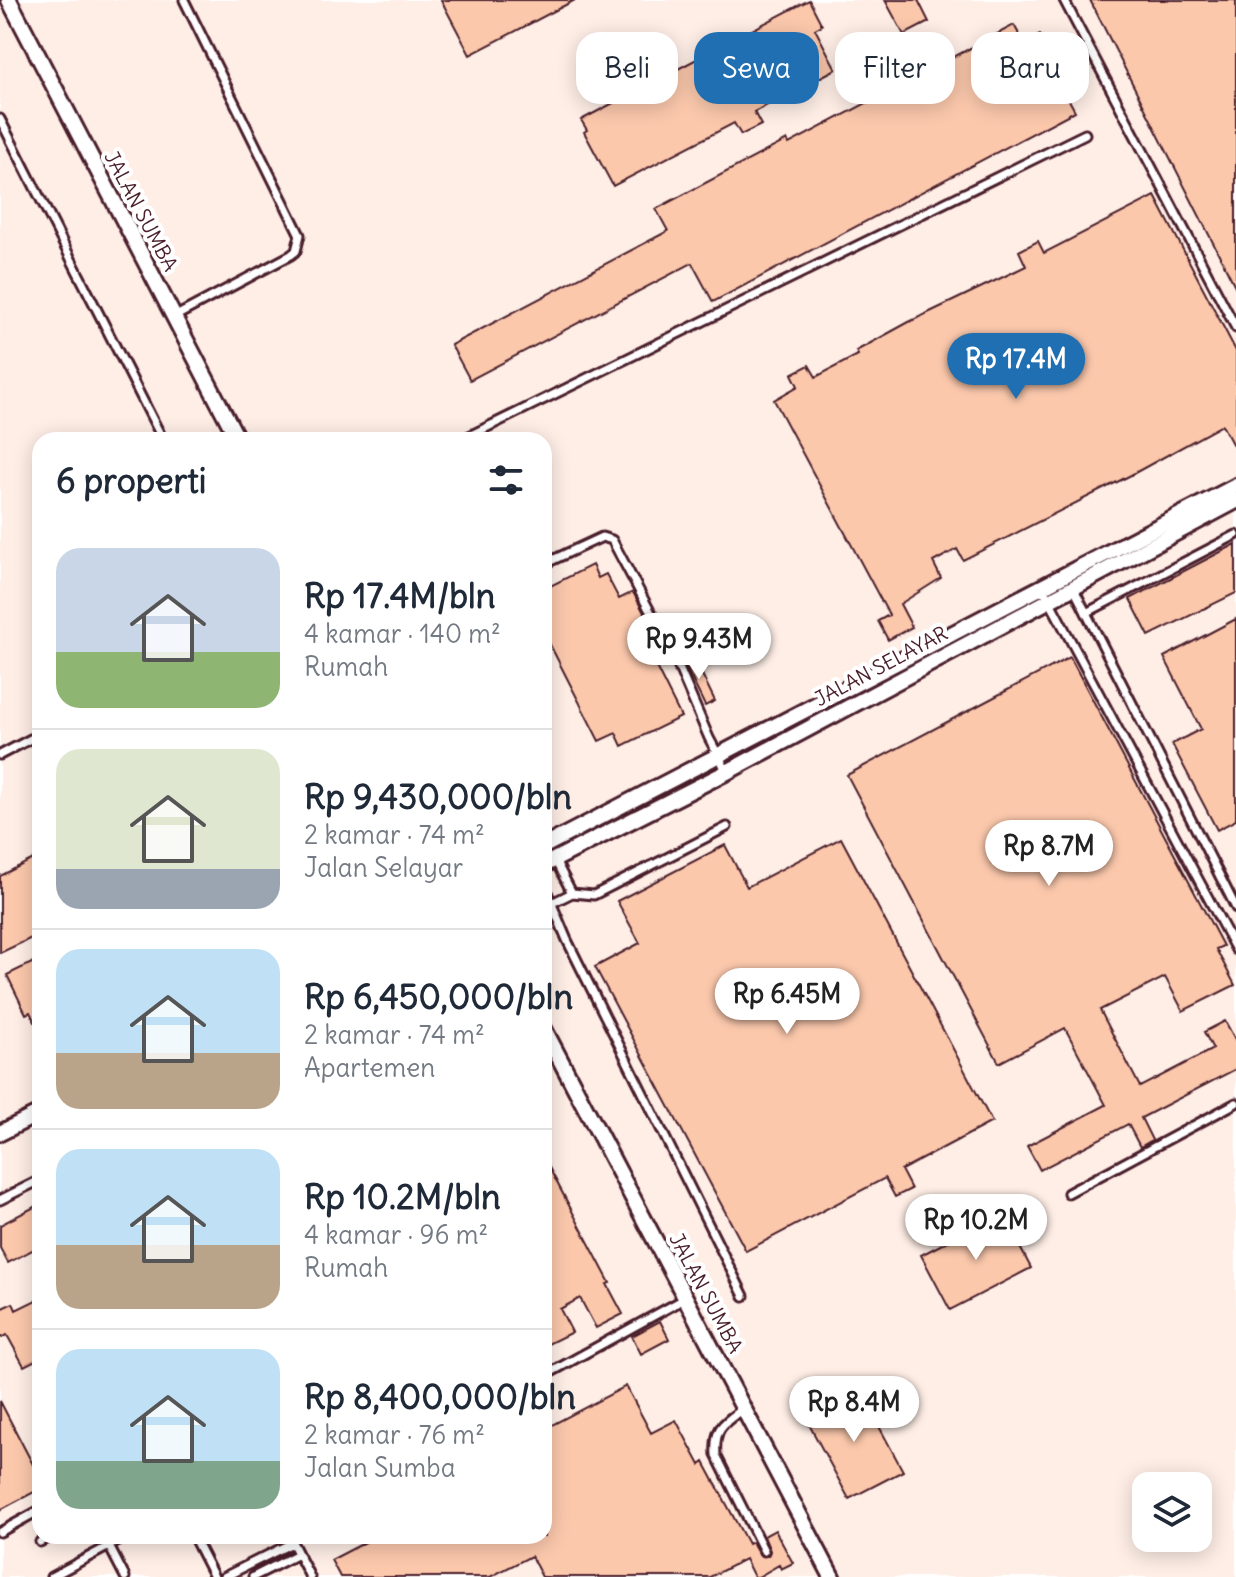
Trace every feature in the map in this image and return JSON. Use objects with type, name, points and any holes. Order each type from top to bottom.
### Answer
[{"type":"street","name":"JALAN SUMBA","points":[[9,0],[234,432]]},
{"type":"street","name":"JALAN SELAYAR","points":[[552,842],[936,642],[1070,581],[1236,486]]},
{"type":"street","name":"JALAN SELAYAR","points":[[1134,547],[1236,501]]},
{"type":"street","name":"JALAN SELAYAR","points":[[552,860],[727,772],[943,656],[1045,594]]},
{"type":"street","points":[[936,642],[943,656]]},
{"type":"street","points":[[813,706],[821,721]]},
{"type":"street","name":"JALAN SUMBA","points":[[552,1044],[832,1577]]},
{"type":"street","points":[[0,1133],[32,1120]]},
{"type":"lane","points":[[174,317],[291,255],[296,251],[300,235],[184,0]]},
{"type":"lane","points":[[1064,0],[1236,328]]},
{"type":"lane","points":[[0,119],[159,432]]},
{"type":"lane","points":[[477,432],[1085,134]]},
{"type":"lane","points":[[1086,613],[1236,535]]},
{"type":"lane","points":[[552,560],[602,537],[612,540],[673,654],[727,772]]},
{"type":"lane","points":[[1070,581],[1236,908]]},
{"type":"lane","points":[[1045,594],[1236,950]]},
{"type":"lane","points":[[0,755],[32,738]]},
{"type":"lane","points":[[727,827],[594,895],[572,893],[552,903],[573,952],[744,1296]]},
{"type":"lane","points":[[552,866],[572,893]]},
{"type":"lane","points":[[1068,1193],[1236,1103]]},
{"type":"lane","points":[[0,1200],[32,1184]]},
{"type":"lane","points":[[552,1372],[686,1298]]},
{"type":"lane","points":[[744,1408],[720,1426],[715,1439],[716,1455],[764,1551]]},
{"type":"lane","points":[[0,1532],[32,1514]]},
{"type":"lane","points":[[51,1577],[113,1544]]},
{"type":"lane","points":[[197,1544],[214,1577]]},
{"type":"lane","points":[[224,1577],[283,1544]]},
{"type":"lane","points":[[292,1544],[310,1577]]},
{"type":"lane","points":[[109,1546],[125,1577]]},
{"type":"lane","points":[[253,1577],[298,1554]]},
{"type":"shaded area","points":[[0,0],[1236,0],[1236,1577],[0,1577]]},
{"type":"building","points":[[441,0],[575,0],[470,55]]},
{"type":"building","points":[[809,0],[822,25],[815,29],[817,32],[748,32]]},
{"type":"building","points":[[885,0],[918,0],[929,22],[910,32],[902,32]]},
{"type":"building","points":[[1090,0],[1236,0],[1236,288]]},
{"type":"building","points":[[1014,25],[1018,32],[1001,32]]},
{"type":"building","points":[[819,37],[835,67],[819,78]]},
{"type":"building","points":[[971,48],[971,104],[1071,104],[1075,111],[713,302],[692,263],[470,380],[451,345],[668,231],[656,209],[787,140],[789,144],[865,104],[955,104],[955,56]]},
{"type":"building","points":[[694,61],[694,104],[769,104],[754,112],[761,125],[741,135],[734,123],[613,186],[584,132],[587,130],[581,120],[611,104],[678,104],[678,69]]},
{"type":"building","points":[[1155,196],[1236,351],[1236,451],[1222,425],[963,560],[957,549],[933,562],[941,578],[900,604],[912,627],[888,640],[878,621],[889,615],[774,400],[798,386],[792,374],[809,365],[816,377],[858,355],[856,351],[909,322],[1026,266],[1019,251],[1038,241],[1044,253]]},
{"type":"building","points":[[1236,544],[1236,593],[1149,636],[1130,599]]},
{"type":"building","points":[[592,565],[598,578],[606,574],[619,599],[633,592],[659,641],[646,647],[681,717],[622,746],[616,733],[599,741],[552,649],[552,585]]},
{"type":"building","points":[[1236,619],[1236,820],[1217,830],[1172,744],[1201,729],[1164,657]]},
{"type":"building","points":[[693,656],[715,701],[705,706],[683,661]]},
{"type":"building","points":[[1070,657],[1223,946],[1216,949],[1235,985],[1183,1011],[1165,977],[1100,1010],[1140,1087],[1213,1049],[1204,1032],[1225,1021],[1236,1041],[1236,1069],[1141,1118],[1152,1140],[1140,1147],[1128,1124],[1040,1170],[1027,1146],[1106,1105],[1065,1028],[999,1063],[847,775]]},
{"type":"building","points":[[841,838],[992,1122],[901,1170],[911,1189],[895,1197],[885,1178],[746,1251],[595,967],[640,943],[617,901],[725,845],[747,887]]},
{"type":"building","points":[[32,860],[32,938],[0,953],[0,876]]},
{"type":"building","points":[[32,963],[32,1016],[30,1012],[26,1014],[7,975]]},
{"type":"building","points":[[552,1173],[623,1314],[596,1328],[580,1298],[560,1309],[572,1332],[552,1342]]},
{"type":"building","points":[[32,1208],[32,1250],[8,1263],[0,1248],[0,1225]]},
{"type":"building","points":[[1002,1213],[1031,1268],[950,1310],[921,1255]]},
{"type":"building","points":[[32,1302],[32,1362],[24,1366],[7,1335],[0,1338],[0,1309],[13,1303],[16,1310]]},
{"type":"building","points":[[660,1321],[669,1339],[641,1354],[632,1336]]},
{"type":"building","points":[[626,1386],[651,1433],[676,1420],[700,1465],[704,1462],[748,1544],[752,1542],[760,1556],[768,1556],[770,1551],[764,1536],[775,1530],[793,1563],[781,1569],[779,1565],[758,1577],[754,1577],[745,1559],[710,1577],[542,1577],[531,1556],[490,1577],[340,1577],[331,1560],[362,1544],[552,1544],[552,1425]]},
{"type":"building","points":[[859,1389],[903,1471],[849,1499],[805,1417]]},
{"type":"building","points":[[0,1401],[32,1463],[32,1493],[0,1510]]}]
